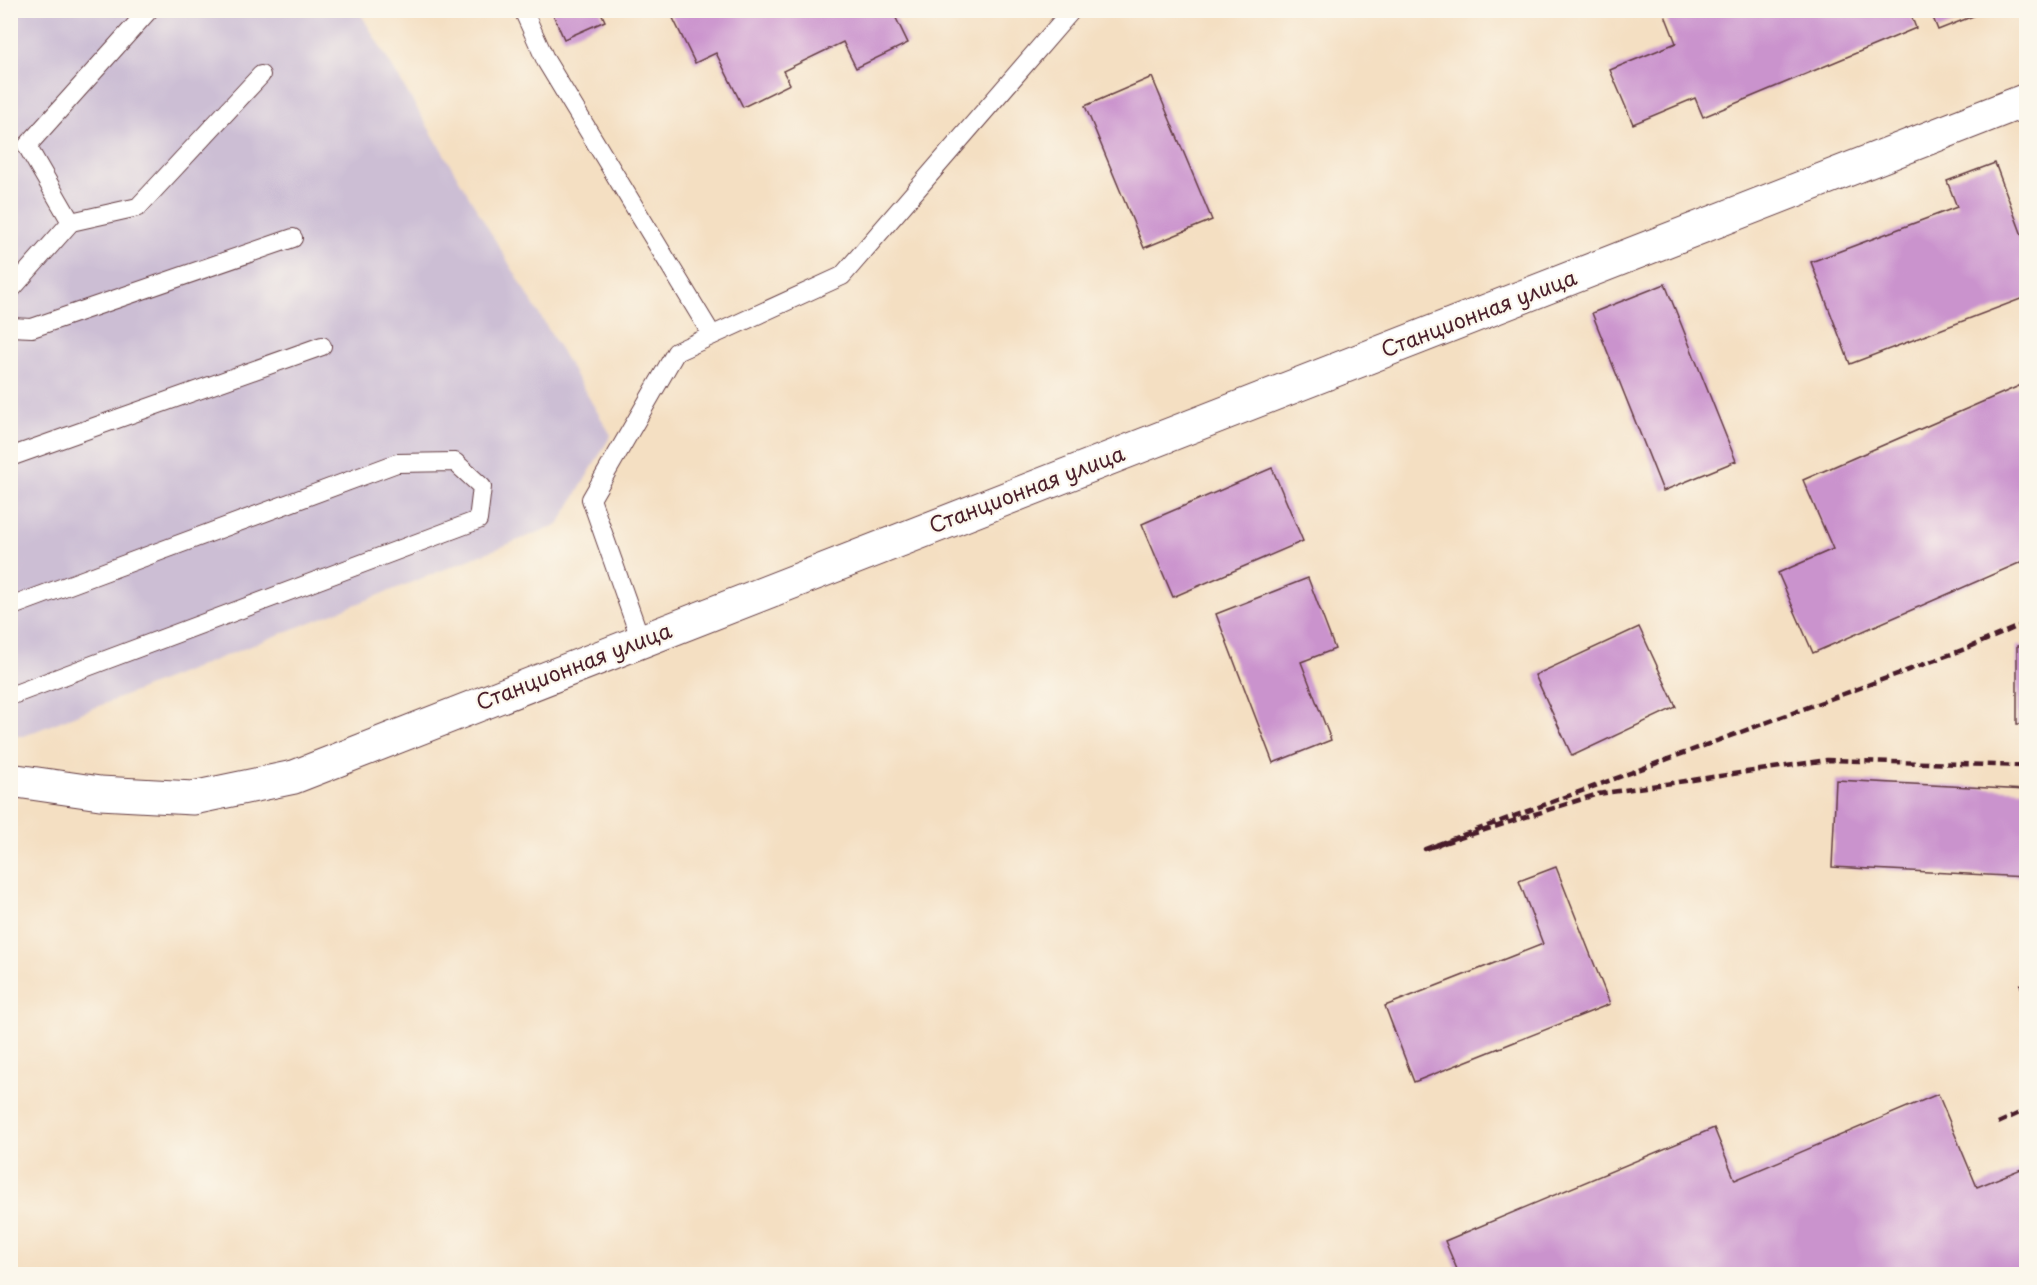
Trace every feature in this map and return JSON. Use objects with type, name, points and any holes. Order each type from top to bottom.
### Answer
[{"type":"street","name":"Станционная улица","points":[[10,780],[100,793],[193,798],[294,777],[2026,100]]},
{"type":"lane","points":[[71,222],[19,147],[149,10]]},
{"type":"lane","points":[[523,10],[546,61],[712,335]]},
{"type":"lane","points":[[641,641],[591,499],[676,352],[842,276],[1072,10]]},
{"type":"lane","points":[[10,291],[71,222],[138,207],[261,75]]},
{"type":"lane","points":[[10,327],[32,328],[293,238]]},
{"type":"lane","points":[[10,457],[322,346]]},
{"type":"lane","points":[[10,607],[397,463],[455,462],[482,487],[478,520],[10,696]]},
{"type":"shaded area","points":[[17,10],[359,11],[611,435],[559,524],[23,736],[11,736],[11,18]]},
{"type":"building","points":[[551,10],[600,10],[605,21],[564,39]]},
{"type":"building","points":[[669,10],[892,10],[908,43],[856,68],[843,42],[783,71],[790,84],[743,107],[716,53],[695,63]]},
{"type":"building","points":[[1663,10],[1909,10],[1916,28],[1703,117],[1695,98],[1633,124],[1610,70],[1676,43]]},
{"type":"building","points":[[1930,10],[1986,10],[1986,11],[1938,30]]},
{"type":"building","points":[[1152,77],[1212,220],[1144,248],[1085,106]]},
{"type":"building","points":[[1995,163],[2026,246],[2026,297],[1850,364],[1811,262],[1957,207],[1947,181]]},
{"type":"building","points":[[1665,284],[1736,461],[1663,491],[1592,313]]},
{"type":"building","points":[[2026,383],[2026,560],[1813,653],[1778,573],[1833,549],[1803,480]]},
{"type":"building","points":[[1272,468],[1303,541],[1173,597],[1142,524]]},
{"type":"building","points":[[1308,578],[1335,649],[1301,662],[1331,740],[1273,763],[1216,614]]},
{"type":"building","points":[[1639,627],[1676,707],[1572,756],[1535,675]]},
{"type":"building","points":[[2017,646],[2026,646],[2026,724],[2017,724]]},
{"type":"building","points":[[1836,780],[2026,790],[2026,877],[1832,867]]},
{"type":"building","points":[[1556,867],[1610,1004],[1414,1082],[1385,1006],[1543,944],[1519,881]]},
{"type":"building","points":[[1938,1094],[1977,1187],[2026,1167],[2026,1274],[1459,1274],[1445,1241],[1714,1128],[1735,1180]]},
{"type":"railway","points":[[2026,623],[1965,649],[1425,849],[1598,794],[1827,760],[2026,766]]},
{"type":"railway","points":[[2020,986],[2026,985]]},
{"type":"railway","points":[[1998,1123],[2026,1110]]}]
